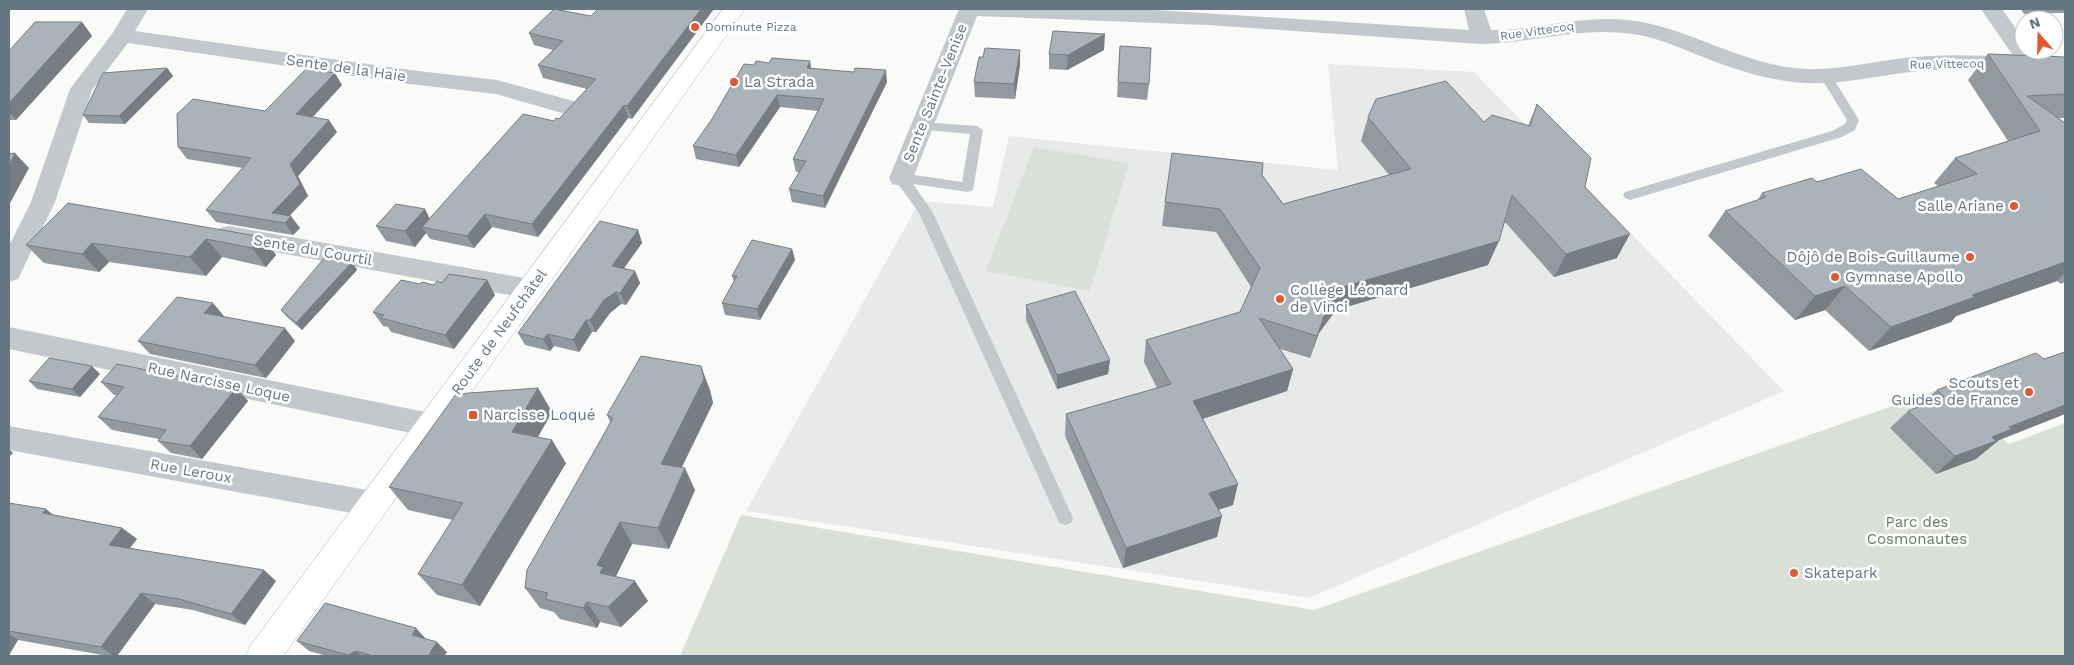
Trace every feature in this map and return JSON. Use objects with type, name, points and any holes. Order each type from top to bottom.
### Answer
[{"type":"main road","name":"Route de Neufchâtel","points":[[264,656],[734,9]]},
{"type":"street","points":[[9,272],[43,202],[80,89],[122,36],[137,9]]},
{"type":"street","name":"Rue Vittecoq","points":[[969,9],[1238,21],[1482,37],[1525,35],[1581,25],[1616,24],[1638,27],[1659,33],[1728,60],[1769,73],[1826,76],[1915,64],[1955,62],[2065,67]]},
{"type":"street","name":"Sente Sainte-Venise","points":[[901,178],[969,9]]},
{"type":"street","points":[[1474,9],[1482,37]]},
{"type":"street","points":[[1992,9],[2030,66]]},
{"type":"street","name":"Sente de la Haie","points":[[122,36],[410,77],[497,87],[569,106]]},
{"type":"street","name":"Sente du Courtil","points":[[201,230],[530,289]]},
{"type":"street","name":"Rue Narcisse Loque","points":[[9,338],[430,425]]},
{"type":"street","name":"Rue Leroux","points":[[9,438],[373,504]]},
{"type":"lane","points":[[1630,195],[1836,134],[1850,127],[1853,120],[1849,110],[1826,76]]},
{"type":"lane","points":[[901,178],[968,186],[977,130],[922,126]]},
{"type":"lane","points":[[901,178],[925,211],[1065,518]]},
{"type":"shaded area","name":"Collège Léonard de Vinci","points":[[1328,64],[1474,72],[1784,391],[1309,598],[746,511],[920,201],[993,207],[1009,136],[1338,170]]},
{"type":"green space","points":[[1034,147],[1129,163],[1090,291],[986,271]]},
{"type":"green space","name":"Parc des Cosmonautes","points":[[1946,387],[2009,444],[2065,423],[2065,656],[680,656],[741,515],[1314,610]]},
{"type":"building","points":[[554,9],[591,16],[598,9],[701,9],[627,106],[624,105],[532,224],[485,214],[467,236],[422,227],[523,114],[554,121],[556,118],[559,119],[596,79],[538,65],[563,41],[529,33]]},
{"type":"building","points":[[35,22],[82,22],[9,103],[9,51]]},
{"type":"building","points":[[1053,31],[1105,34],[1068,55],[1049,54]]},
{"type":"building","points":[[1120,46],[1151,48],[1149,84],[1118,82]]},
{"type":"building","points":[[985,48],[1020,50],[1014,84],[974,82],[979,57],[983,57]]},
{"type":"building","points":[[1988,54],[2014,55],[2014,60],[2064,60],[2065,57],[2065,94],[2027,96],[2065,123],[2065,262],[1972,295],[1975,297],[1891,327],[1845,286],[1815,296],[1725,211],[1766,197],[1762,193],[1812,178],[1817,182],[1861,169],[1898,199],[1977,174],[1955,158],[2040,131]]},
{"type":"building","points":[[772,58],[810,61],[807,68],[854,72],[855,68],[886,70],[823,196],[789,189],[806,161],[793,159],[824,99],[777,95],[736,155],[693,146],[712,119],[744,64],[754,65],[756,61],[769,63]]},
{"type":"building","points":[[167,68],[119,116],[83,115],[103,73]]},
{"type":"building","points":[[306,69],[335,73],[296,114],[329,120],[290,164],[300,184],[272,213],[291,216],[285,223],[206,210],[251,158],[178,147],[177,114],[193,99],[265,111]]},
{"type":"building","points":[[1446,81],[1484,122],[1492,115],[1530,126],[1537,104],[1591,158],[1585,187],[1630,234],[1566,254],[1512,195],[1499,241],[1343,287],[1326,310],[1317,336],[1259,318],[1293,369],[1193,401],[1238,484],[1209,493],[1222,516],[1126,548],[1066,414],[1171,384],[1146,340],[1240,312],[1260,268],[1220,209],[1165,202],[1172,153],[1263,163],[1262,175],[1283,204],[1411,169],[1368,117],[1376,99]]},
{"type":"building","points":[[15,153],[9,165],[9,154]]},
{"type":"building","points":[[68,203],[262,237],[252,248],[206,239],[190,257],[92,243],[82,254],[26,245]]},
{"type":"building","points":[[396,204],[425,209],[405,231],[376,226]]},
{"type":"building","points":[[600,221],[638,230],[612,266],[635,271],[620,293],[616,292],[604,300],[590,320],[586,320],[573,340],[548,334],[543,339],[518,333]]},
{"type":"building","points":[[752,240],[792,249],[757,309],[722,303],[737,276],[732,276]]},
{"type":"building","points":[[325,257],[352,262],[296,323],[281,310]]},
{"type":"building","points":[[449,274],[487,280],[445,335],[381,318],[384,315],[373,312],[401,280],[434,285],[437,281],[442,283]]},
{"type":"building","points":[[1075,291],[1110,360],[1057,375],[1026,305]]},
{"type":"building","points":[[177,297],[213,303],[204,313],[285,328],[255,365],[138,341]]},
{"type":"building","points":[[2065,352],[2065,405],[2009,427],[2012,429],[1992,437],[1996,441],[1955,456],[1908,411],[1944,397],[1937,390],[2036,353],[2044,359]]},
{"type":"building","points":[[641,356],[701,366],[704,379],[661,464],[685,468],[658,528],[620,522],[597,565],[603,567],[600,573],[635,581],[608,607],[587,602],[583,608],[545,599],[548,593],[525,588],[527,570],[613,418],[607,415]]},
{"type":"building","points":[[49,358],[92,366],[72,389],[29,381]]},
{"type":"building","points":[[117,364],[236,388],[190,446],[158,441],[166,430],[98,417],[124,387],[101,382]]},
{"type":"building","points":[[538,388],[512,432],[552,440],[462,585],[418,574],[463,503],[389,487],[456,394]]},
{"type":"building","points":[[9,503],[46,509],[43,513],[122,528],[109,545],[264,570],[231,614],[179,599],[141,593],[101,647],[9,631]]},
{"type":"building","points":[[325,603],[416,628],[412,635],[437,642],[428,656],[374,656],[356,651],[348,655],[297,641]]},
{"type":"place","name":"Dominute Pizza","points":[[695,27]]},
{"type":"place","name":"La Strada","points":[[734,82]]},
{"type":"place","name":"Salle Ariane","points":[[2014,206]]},
{"type":"place","name":"Dôjô de Bois-Guillaume","points":[[1970,257]]},
{"type":"place","name":"Gymnase Apollo","points":[[1835,277]]},
{"type":"place","name":"Collège Léonard de Vinci","points":[[1280,299]]},
{"type":"place","name":"Scouts et Guides de France","points":[[2029,392]]},
{"type":"place","name":"Narcisse Loqué","points":[[473,415]]},
{"type":"place","name":"Skatepark","points":[[1794,573]]}]
